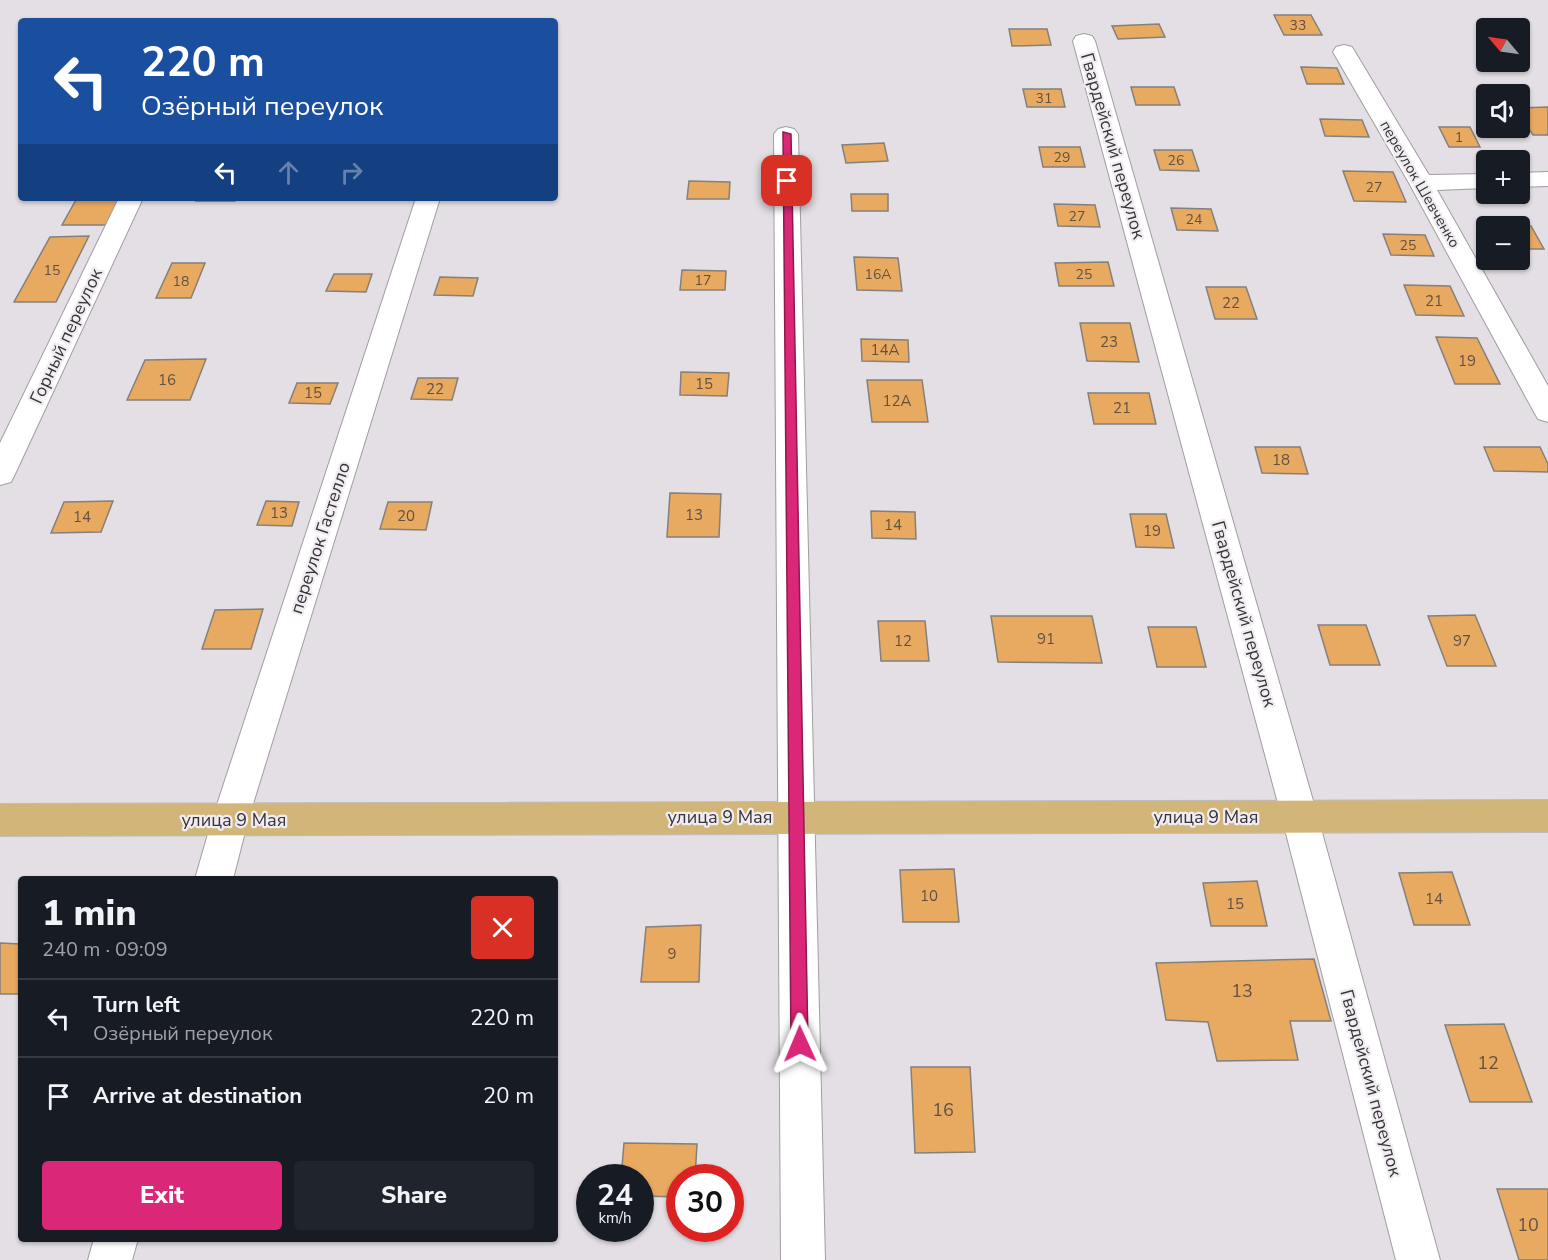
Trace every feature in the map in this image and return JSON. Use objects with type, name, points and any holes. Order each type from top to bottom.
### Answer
[{"type":"main road","name":"улица 9 Мая","points":[[0,820],[1548,816]]},
{"type":"street","name":"Гвардейский переулок","points":[[1412,1260],[1084,41],[1300,818],[1418,1260]]},
{"type":"street","name":"переулок Шевченко","points":[[1344,51],[1546,404]]},
{"type":"street","points":[[786,134],[802,1260],[794,817],[786,134]]},
{"type":"street","points":[[1530,180],[1548,179]]},
{"type":"street","points":[[1421,183],[1476,181]]},
{"type":"street","name":"Горный переулок","points":[[0,464],[129,201]]},
{"type":"street","name":"Горный переулок","points":[[0,474],[129,201]]},
{"type":"street","name":"переулок Гастелло","points":[[215,876],[230,820],[427,201]]},
{"type":"street","points":[[110,1260],[115,1242]]},
{"type":"building","points":[[1274,15],[1311,15],[1322,35],[1284,35]]},
{"type":"building","points":[[1159,24],[1165,37],[1118,39],[1112,26]]},
{"type":"building","points":[[1009,29],[1047,29],[1051,45],[1012,46]]},
{"type":"building","points":[[1301,67],[1337,68],[1344,84],[1307,84]]},
{"type":"building","points":[[1131,87],[1174,87],[1180,105],[1136,105]]},
{"type":"building","points":[[1023,89],[1061,89],[1065,107],[1027,107]]},
{"type":"building","points":[[1548,107],[1548,135],[1533,135],[1530,130],[1530,108]]},
{"type":"building","points":[[1320,119],[1362,120],[1369,137],[1325,136]]},
{"type":"building","points":[[1439,127],[1470,127],[1480,147],[1449,147]]},
{"type":"building","points":[[884,143],[888,161],[846,163],[842,145]]},
{"type":"building","points":[[1039,147],[1080,147],[1085,167],[1043,167]]},
{"type":"building","points":[[1154,150],[1192,150],[1199,171],[1160,170]]},
{"type":"building","points":[[1343,171],[1393,172],[1406,202],[1354,201]]},
{"type":"building","points":[[689,181],[730,182],[729,199],[687,199]]},
{"type":"building","points":[[851,194],[888,194],[888,211],[852,211]]},
{"type":"building","points":[[75,201],[119,201],[107,225],[62,225]]},
{"type":"building","points":[[1054,204],[1095,205],[1100,227],[1058,226]]},
{"type":"building","points":[[1171,208],[1211,209],[1218,231],[1177,230]]},
{"type":"building","points":[[1530,226],[1531,226],[1544,249],[1530,249]]},
{"type":"building","points":[[1383,234],[1425,235],[1434,256],[1391,255]]},
{"type":"building","points":[[89,236],[56,302],[14,302],[50,237]]},
{"type":"building","points":[[854,257],[898,258],[902,291],[857,290]]},
{"type":"building","points":[[1108,262],[1114,286],[1059,286],[1055,263]]},
{"type":"building","points":[[172,263],[205,263],[191,298],[156,298]]},
{"type":"building","points":[[682,270],[726,271],[725,290],[680,290]]},
{"type":"building","points":[[334,274],[372,274],[366,292],[326,291]]},
{"type":"building","points":[[440,277],[478,278],[473,296],[434,295]]},
{"type":"building","points":[[1404,285],[1450,286],[1464,316],[1416,315]]},
{"type":"building","points":[[1206,287],[1246,287],[1257,319],[1215,319]]},
{"type":"building","points":[[1080,323],[1130,323],[1139,362],[1087,361]]},
{"type":"building","points":[[1436,337],[1477,338],[1500,384],[1455,384]]},
{"type":"building","points":[[861,339],[908,340],[909,362],[862,361]]},
{"type":"building","points":[[206,359],[190,400],[127,400],[145,360]]},
{"type":"building","points":[[681,372],[729,373],[727,396],[680,395]]},
{"type":"building","points":[[418,378],[458,378],[452,400],[411,399]]},
{"type":"building","points":[[867,380],[922,380],[928,422],[872,422]]},
{"type":"building","points":[[297,383],[338,383],[330,404],[289,403]]},
{"type":"building","points":[[1088,393],[1149,393],[1156,424],[1094,424]]},
{"type":"building","points":[[1255,447],[1300,447],[1308,474],[1262,473]]},
{"type":"building","points":[[1484,447],[1540,447],[1548,464],[1548,472],[1494,471]]},
{"type":"building","points":[[670,493],[721,494],[719,537],[667,537]]},
{"type":"building","points":[[113,501],[101,532],[51,533],[64,502]]},
{"type":"building","points":[[266,501],[299,502],[292,526],[257,525]]},
{"type":"building","points":[[388,502],[432,502],[426,530],[380,529]]},
{"type":"building","points":[[871,511],[915,512],[916,539],[872,538]]},
{"type":"building","points":[[1130,514],[1166,514],[1174,548],[1136,547]]},
{"type":"building","points":[[263,609],[251,649],[202,649],[215,610]]},
{"type":"building","points":[[1475,615],[1496,666],[1447,666],[1428,616]]},
{"type":"building","points":[[991,616],[1092,616],[1102,663],[998,662]]},
{"type":"building","points":[[878,621],[925,621],[929,661],[881,661]]},
{"type":"building","points":[[1318,625],[1366,625],[1380,665],[1330,665]]},
{"type":"building","points":[[1148,627],[1196,627],[1206,667],[1157,667]]},
{"type":"building","points":[[954,869],[959,922],[903,922],[900,870]]},
{"type":"building","points":[[1452,872],[1470,925],[1414,925],[1399,873]]},
{"type":"building","points":[[1257,881],[1267,926],[1211,926],[1203,883]]},
{"type":"building","points":[[701,925],[699,982],[641,982],[646,927]]},
{"type":"building","points":[[0,943],[18,944],[18,994],[0,994]]},
{"type":"building","points":[[1314,959],[1331,1021],[1290,1021],[1298,1060],[1217,1061],[1208,1022],[1166,1020],[1156,963]]},
{"type":"building","points":[[1504,1024],[1532,1102],[1470,1102],[1445,1025]]},
{"type":"building","points":[[911,1067],[970,1067],[975,1152],[915,1153]]},
{"type":"building","points":[[624,1143],[697,1144],[696,1164],[666,1164],[666,1197],[654,1196],[654,1164],[622,1164]]},
{"type":"building","points":[[1497,1189],[1548,1189],[1548,1260],[1519,1260]]},
{"type":"route","points":[[787,181],[786,134],[800,1044]]}]
